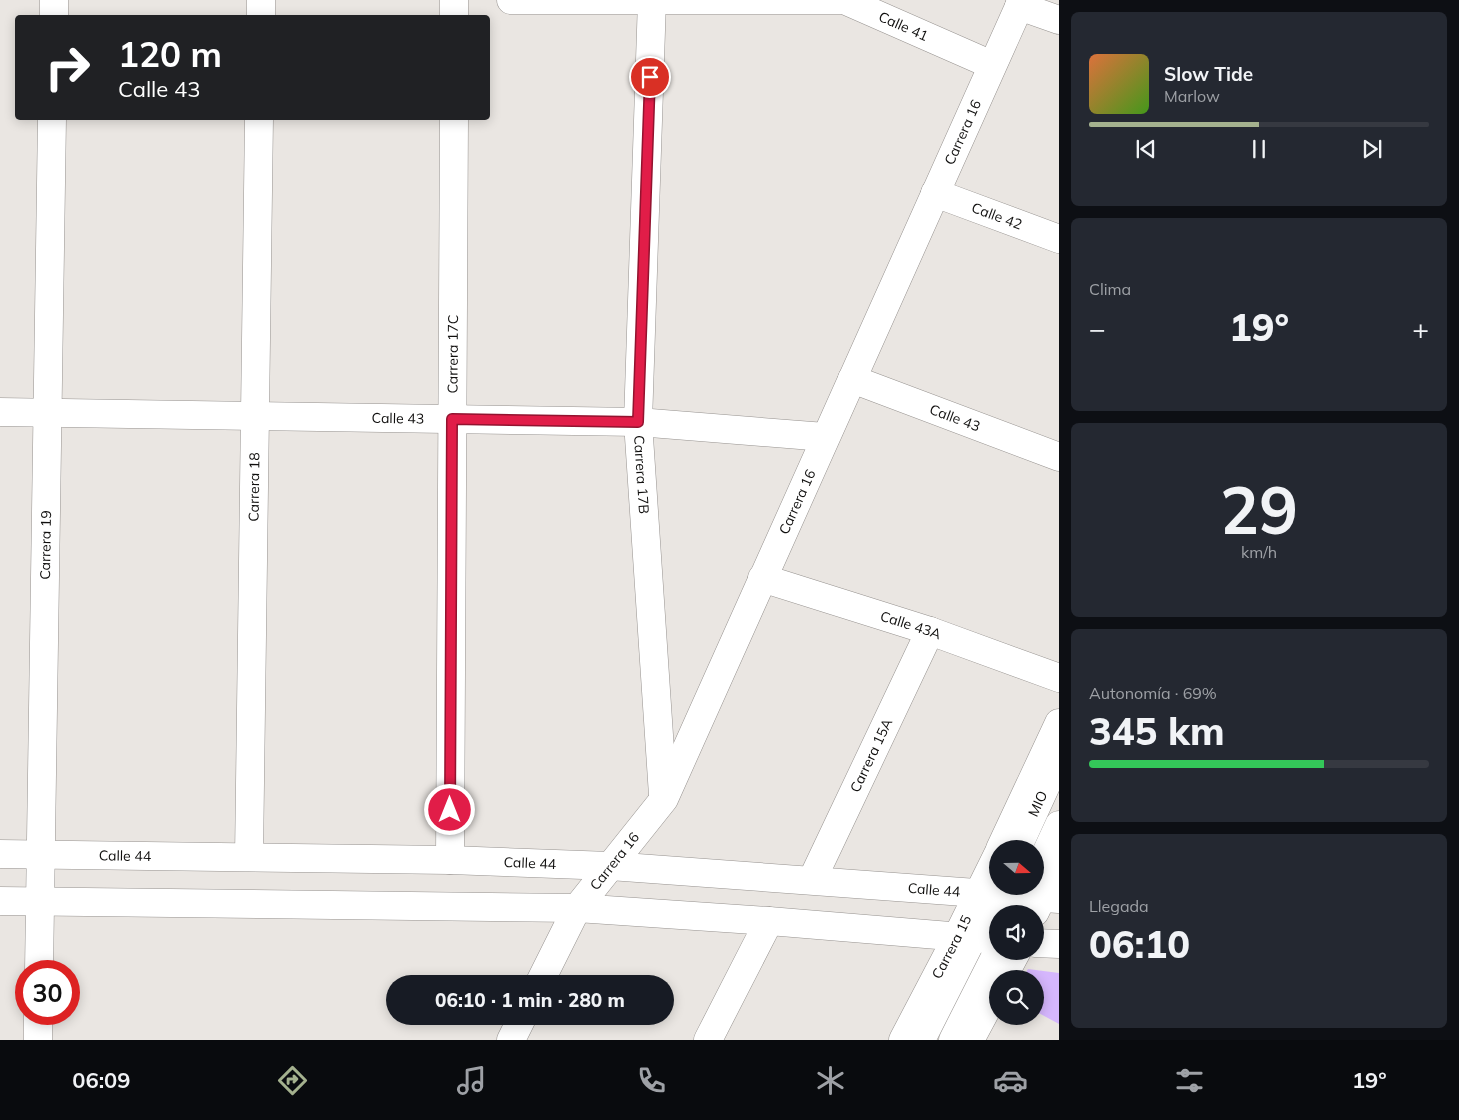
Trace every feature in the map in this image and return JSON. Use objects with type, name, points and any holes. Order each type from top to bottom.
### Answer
[{"type":"street","points":[[54,0],[54,15]]},
{"type":"street","points":[[260,15],[261,0]]},
{"type":"street","points":[[454,0],[454,15]]},
{"type":"street","name":"Calle 41","points":[[511,0],[844,0],[992,65]]},
{"type":"street","name":"Carrera 17B","points":[[652,0],[638,422],[664,799]]},
{"type":"street","points":[[1020,3],[1059,20]]},
{"type":"street","name":"Carrera 16","points":[[544,975],[577,908],[664,799],[1020,3]]},
{"type":"street","name":"Carrera 19","points":[[39,960],[52,120]]},
{"type":"street","name":"Carrera 18","points":[[249,857],[259,120]]},
{"type":"street","name":"Carrera 17C","points":[[450,860],[454,120]]},
{"type":"street","name":"Calle 42","points":[[935,193],[1059,239]]},
{"type":"street","name":"Calle 43","points":[[852,379],[1059,457]]},
{"type":"street","name":"Calle 43","points":[[0,412],[638,422],[826,437]]},
{"type":"street","name":"Calle 43A","points":[[762,578],[930,631],[1059,678]]},
{"type":"street","name":"Carrera 15A","points":[[812,880],[930,631]]},
{"type":"street","points":[[1004,840],[1059,724]]},
{"type":"street","name":"MIO","points":[[1021,840],[1059,757]]},
{"type":"street","name":"MIO","points":[[1035,898],[1059,825]]},
{"type":"street","name":"Calle 44","points":[[0,854],[450,860],[610,866],[989,891]]},
{"type":"street","points":[[1035,898],[1059,862]]},
{"type":"street","name":"Carrera 15","points":[[903,1040],[976,938],[990,895]]},
{"type":"street","name":"Calle 44","points":[[1016,895],[1035,898]]},
{"type":"street","points":[[0,901],[577,908],[770,921],[976,938],[921,1040]]},
{"type":"street","points":[[708,1040],[770,921]]},
{"type":"street","points":[[1044,943],[1059,944]]},
{"type":"street","points":[[953,1040],[993,960]]},
{"type":"street","points":[[970,1040],[989,1005]]},
{"type":"street","points":[[38,1025],[38,1040]]},
{"type":"street","points":[[511,1040],[518,1025]]},
{"type":"building","points":[[1044,971],[1059,973],[1059,1024],[1044,1016]]},
{"type":"route","points":[[450,810],[452,419],[638,422],[650,77]]}]
